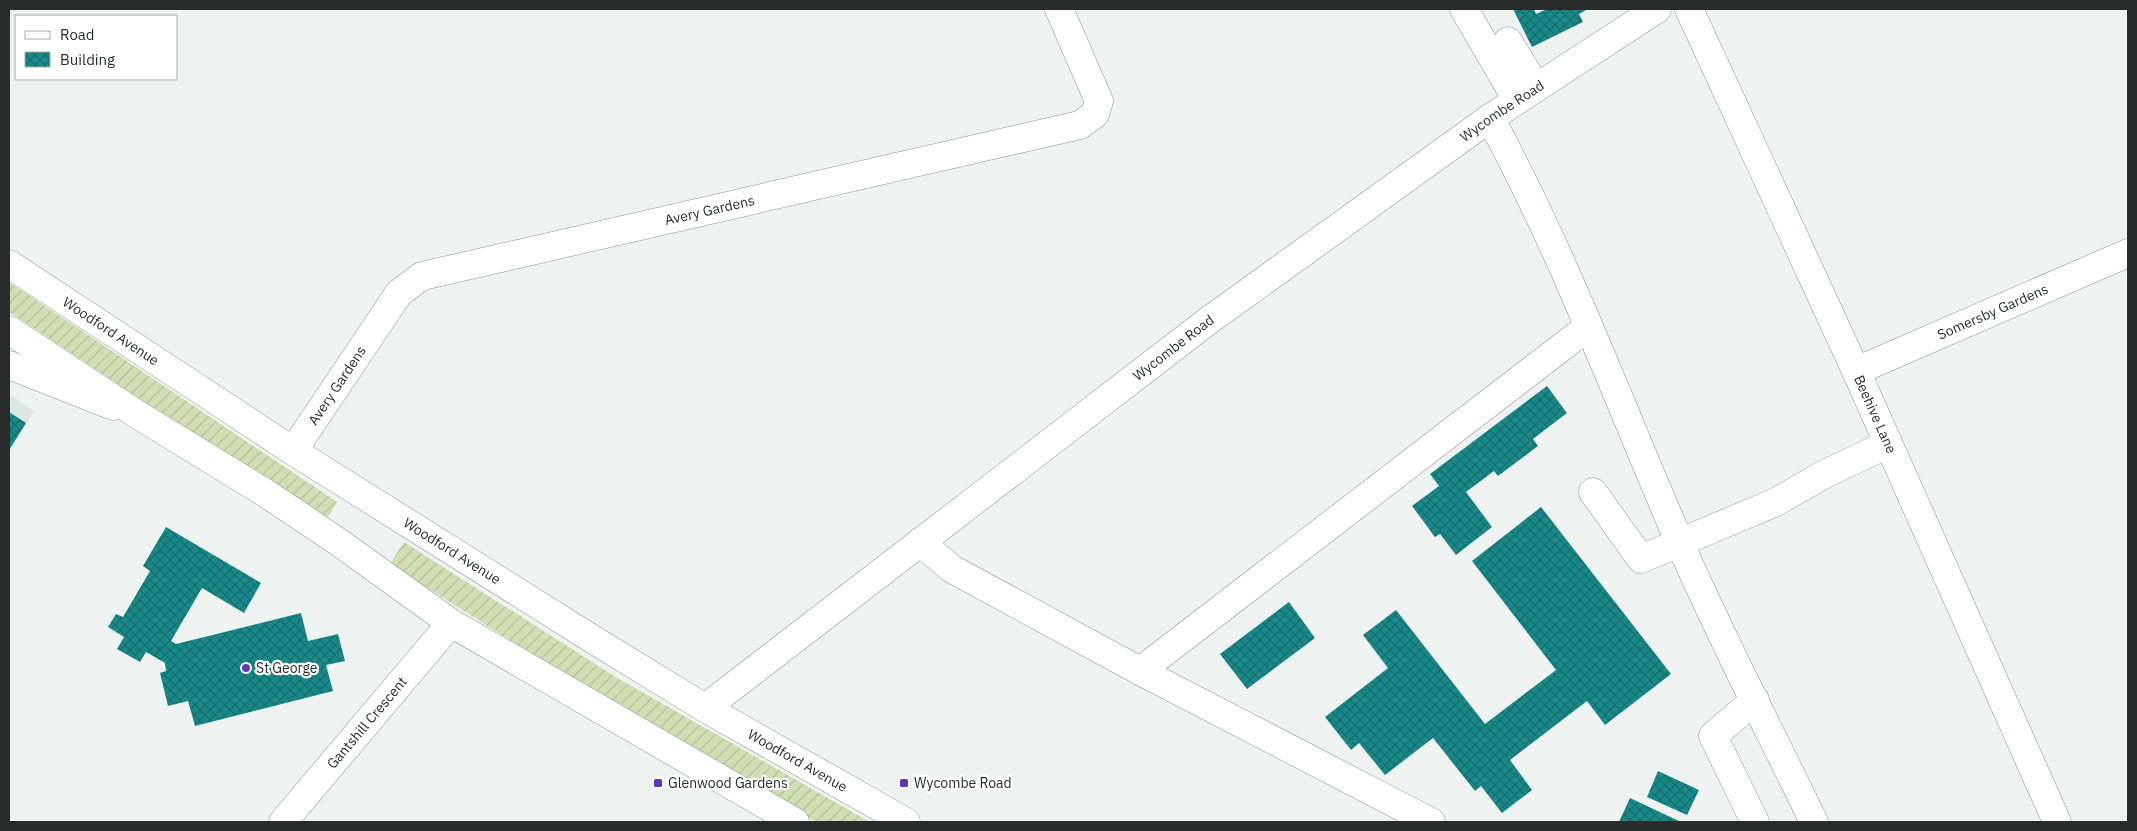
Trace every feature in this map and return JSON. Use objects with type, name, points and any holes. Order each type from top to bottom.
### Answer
[{"type":"main road","name":"Avery Gardens","points":[[293,451],[399,293],[422,276],[1080,125],[1095,114],[1099,101],[1059,9]]},
{"type":"main road","points":[[1464,9],[1527,94]]},
{"type":"main road","name":"Wycombe Road","points":[[705,708],[1208,321],[1490,118],[1658,9]]},
{"type":"main road","name":"Beehive Lane","points":[[1689,9],[1856,371],[2057,822]]},
{"type":"main road","points":[[1508,41],[1527,94]]},
{"type":"main road","points":[[1490,118],[1511,157],[1588,327],[1680,544],[1814,822]]},
{"type":"main road","name":"Somersby Gardens","points":[[1856,371],[2128,253]]},
{"type":"main road","name":"Woodford Avenue","points":[[9,264],[293,451],[705,708],[906,822]]},
{"type":"main road","points":[[1140,671],[1588,327]]},
{"type":"main road","points":[[9,330],[138,415],[267,494],[340,543],[451,623],[795,822]]},
{"type":"main road","points":[[9,365],[138,415]]},
{"type":"main road","points":[[1593,492],[1641,559],[1776,502],[1831,471],[1888,444]]},
{"type":"main road","points":[[920,542],[952,569],[1140,671],[1431,822]]},
{"type":"main road","name":"Gantshill Crescent","points":[[283,822],[451,623]]},
{"type":"main road","points":[[1755,700],[1713,736],[1755,822]]},
{"type":"shaded area","points":[[9,394],[34,411],[9,453]]},
{"type":"green space","points":[[9,282],[337,502],[325,522],[9,312]]},
{"type":"green space","points":[[404,542],[614,676],[870,822],[816,822],[653,731],[390,564]]},
{"type":"building","points":[[1513,9],[1534,9],[1536,14],[1547,9],[1588,9],[1579,14],[1583,22],[1532,47]]},
{"type":"building","points":[[1547,386],[1567,413],[1533,439],[1538,446],[1498,476],[1494,471],[1466,492],[1492,527],[1456,555],[1440,534],[1435,537],[1412,506],[1439,486],[1430,474]]},
{"type":"building","points":[[9,412],[26,423],[9,450]]},
{"type":"building","points":[[1541,507],[1671,674],[1605,725],[1587,701],[1510,760],[1532,790],[1502,813],[1481,786],[1475,791],[1433,738],[1385,775],[1359,743],[1351,750],[1325,717],[1388,668],[1363,635],[1396,610],[1485,724],[1556,670],[1472,561]]},
{"type":"building","points":[[166,527],[261,583],[244,613],[202,588],[171,641],[176,644],[301,613],[308,641],[338,634],[345,661],[326,665],[333,691],[195,726],[188,701],[168,706],[160,673],[166,671],[165,663],[146,652],[140,662],[117,649],[124,637],[108,627],[116,614],[123,617],[150,571],[143,566]]},
{"type":"building","points":[[1289,602],[1315,638],[1247,689],[1220,654]]},
{"type":"building","points":[[1658,771],[1699,790],[1687,815],[1647,797]]},
{"type":"building","points":[[1630,798],[1681,822],[1619,822]]},
{"type":"place","name":"St George","points":[[246,668]]},
{"type":"place","name":"Glenwood Gardens","points":[[658,783]]},
{"type":"place","name":"Wycombe Road","points":[[904,783]]}]
